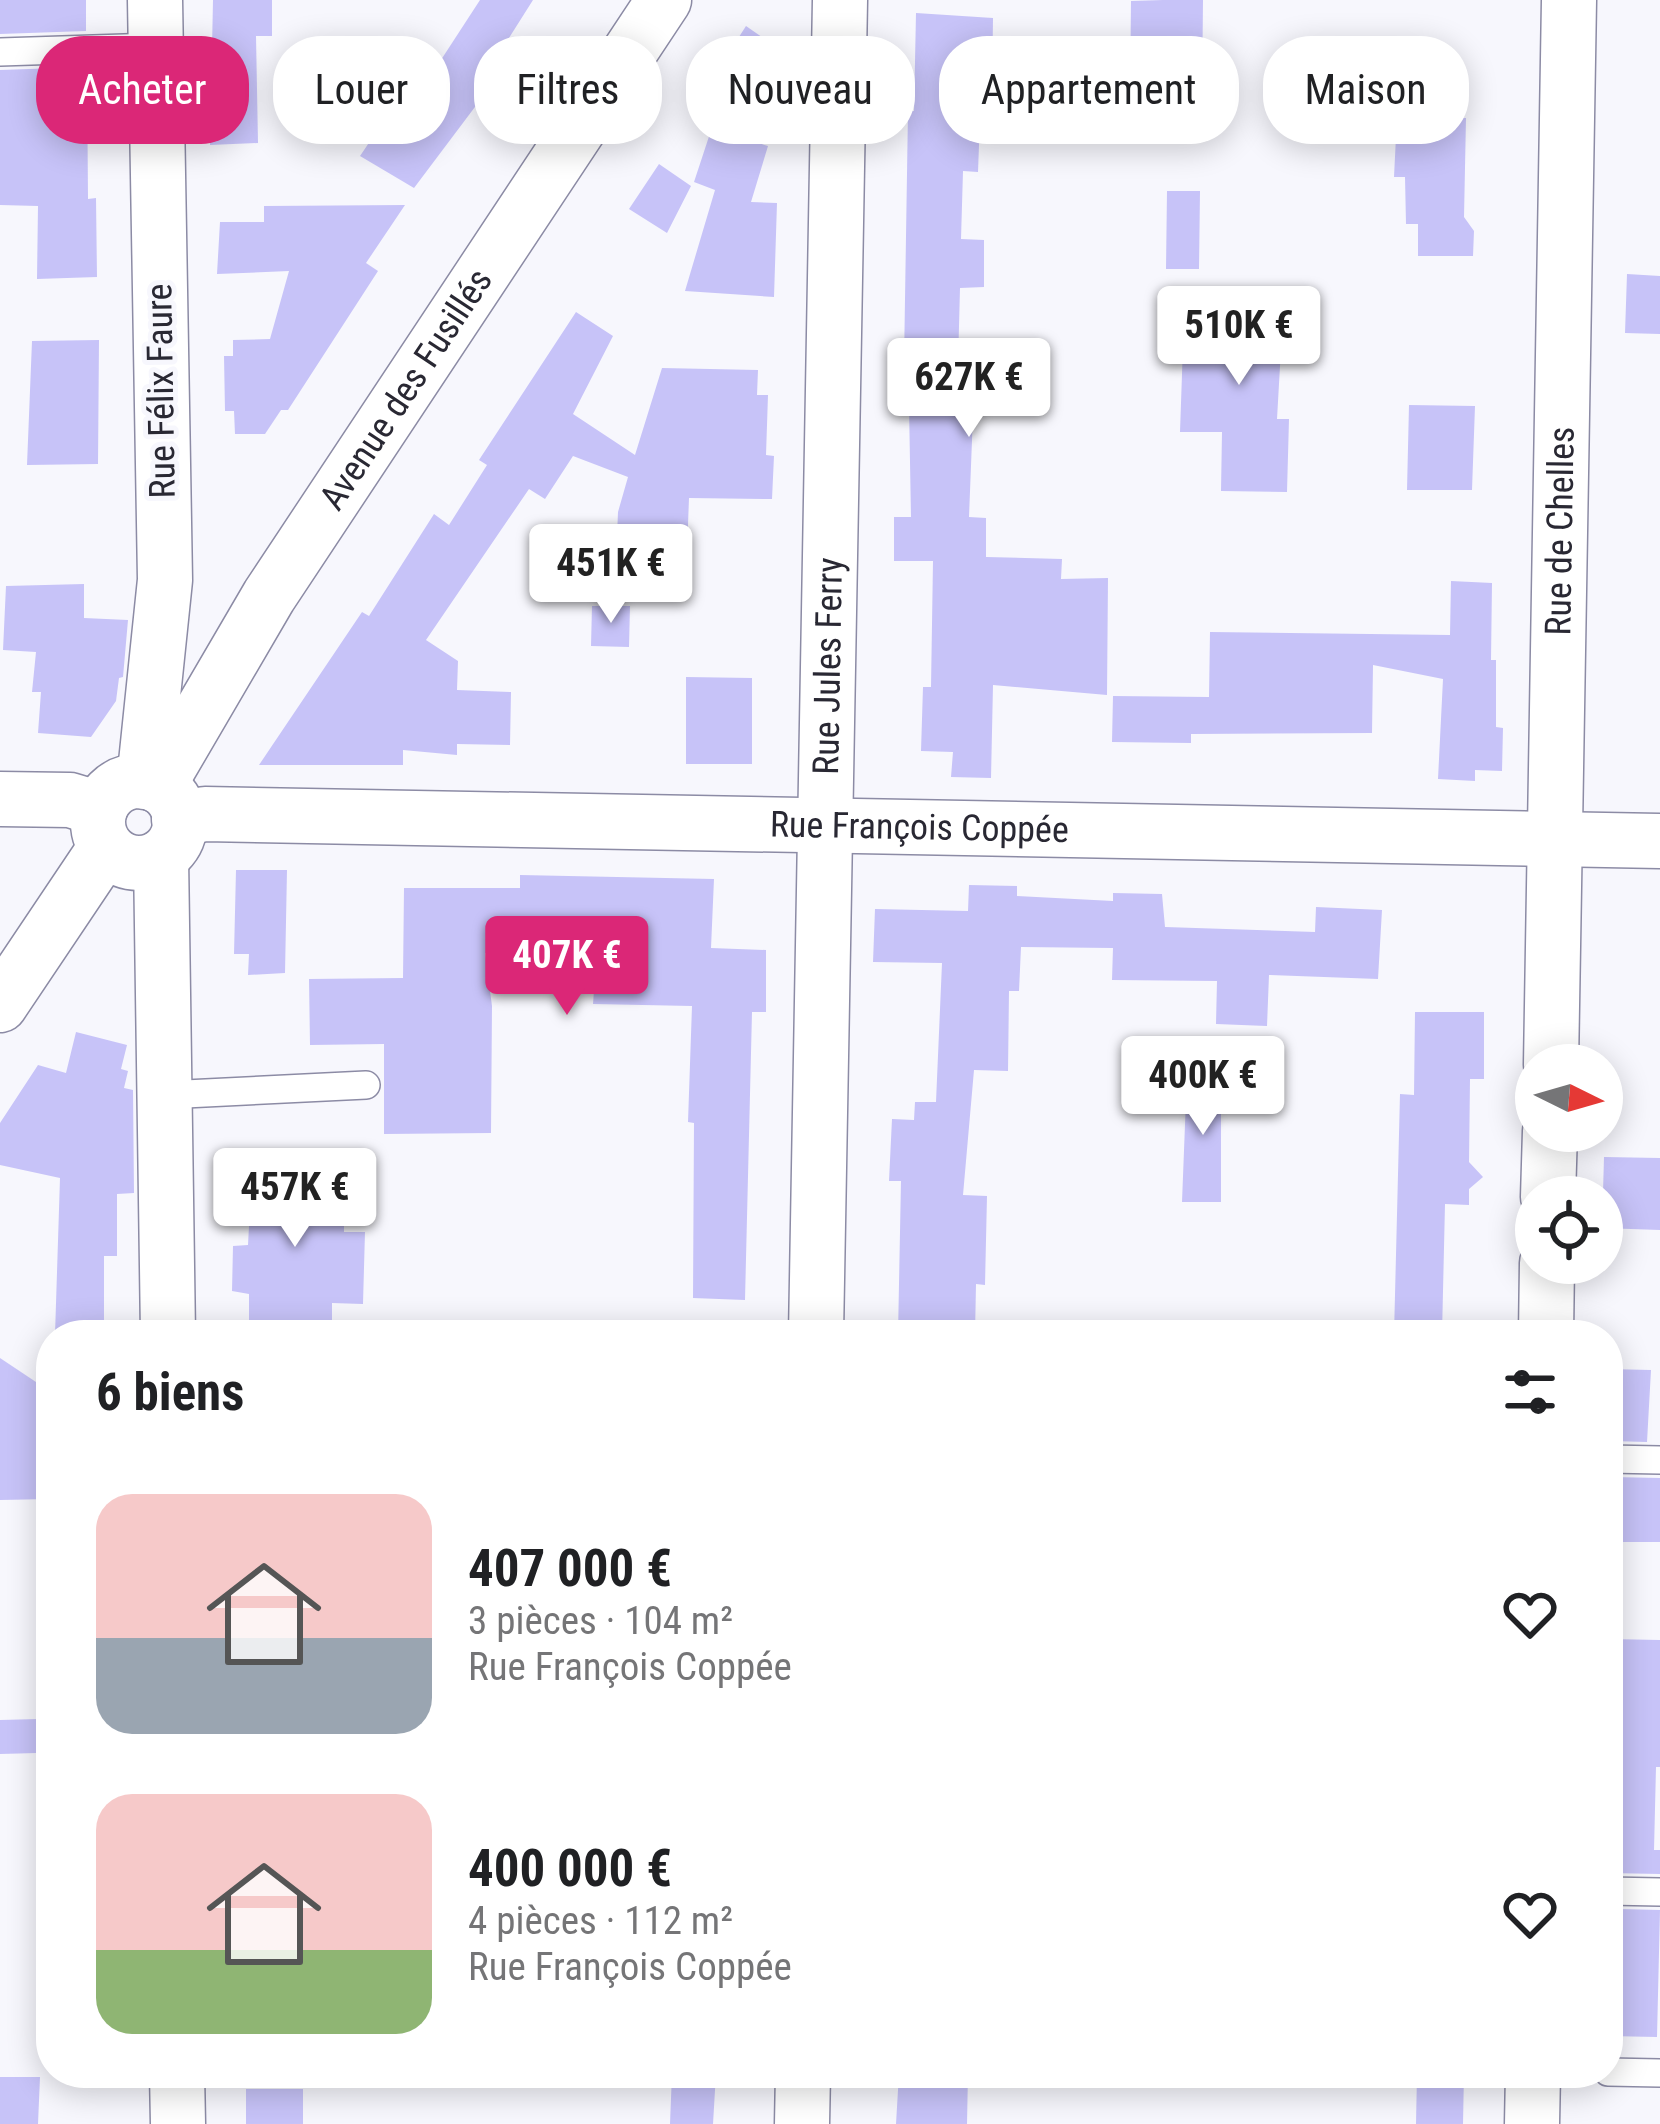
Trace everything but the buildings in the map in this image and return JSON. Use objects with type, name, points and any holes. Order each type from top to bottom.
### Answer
[{"type":"street","name":"Avenue des Fusillés","points":[[0,1005],[141,816],[251,622],[664,0]]},
{"type":"street","name":"Rue Jules Ferry","points":[[816,1320],[840,0]]},
{"type":"street","name":"Rue de Chelles","points":[[1551,1044],[1569,0]]},
{"type":"street","name":"Rue Félix Faure","points":[[155,24],[165,580],[141,816],[165,1095],[168,1320]]},
{"type":"street","name":"Rue François Coppée","points":[[0,799],[70,800],[141,816],[1660,842]]},
{"type":"street","points":[[1546,1320],[1547,1284]]},
{"type":"street","points":[[177,2088],[178,2124]]},
{"type":"street","points":[[802,2124],[803,2088]]},
{"type":"street","points":[[1532,2124],[1533,2088]]},
{"type":"lane","points":[[0,52],[155,24]]},
{"type":"lane","points":[[165,1095],[366,1085]]},
{"type":"lane","points":[[1623,1460],[1660,1460]]},
{"type":"lane","points":[[1623,1891],[1660,1892]]},
{"type":"lane","points":[[1623,2072],[1660,2073]]}]
